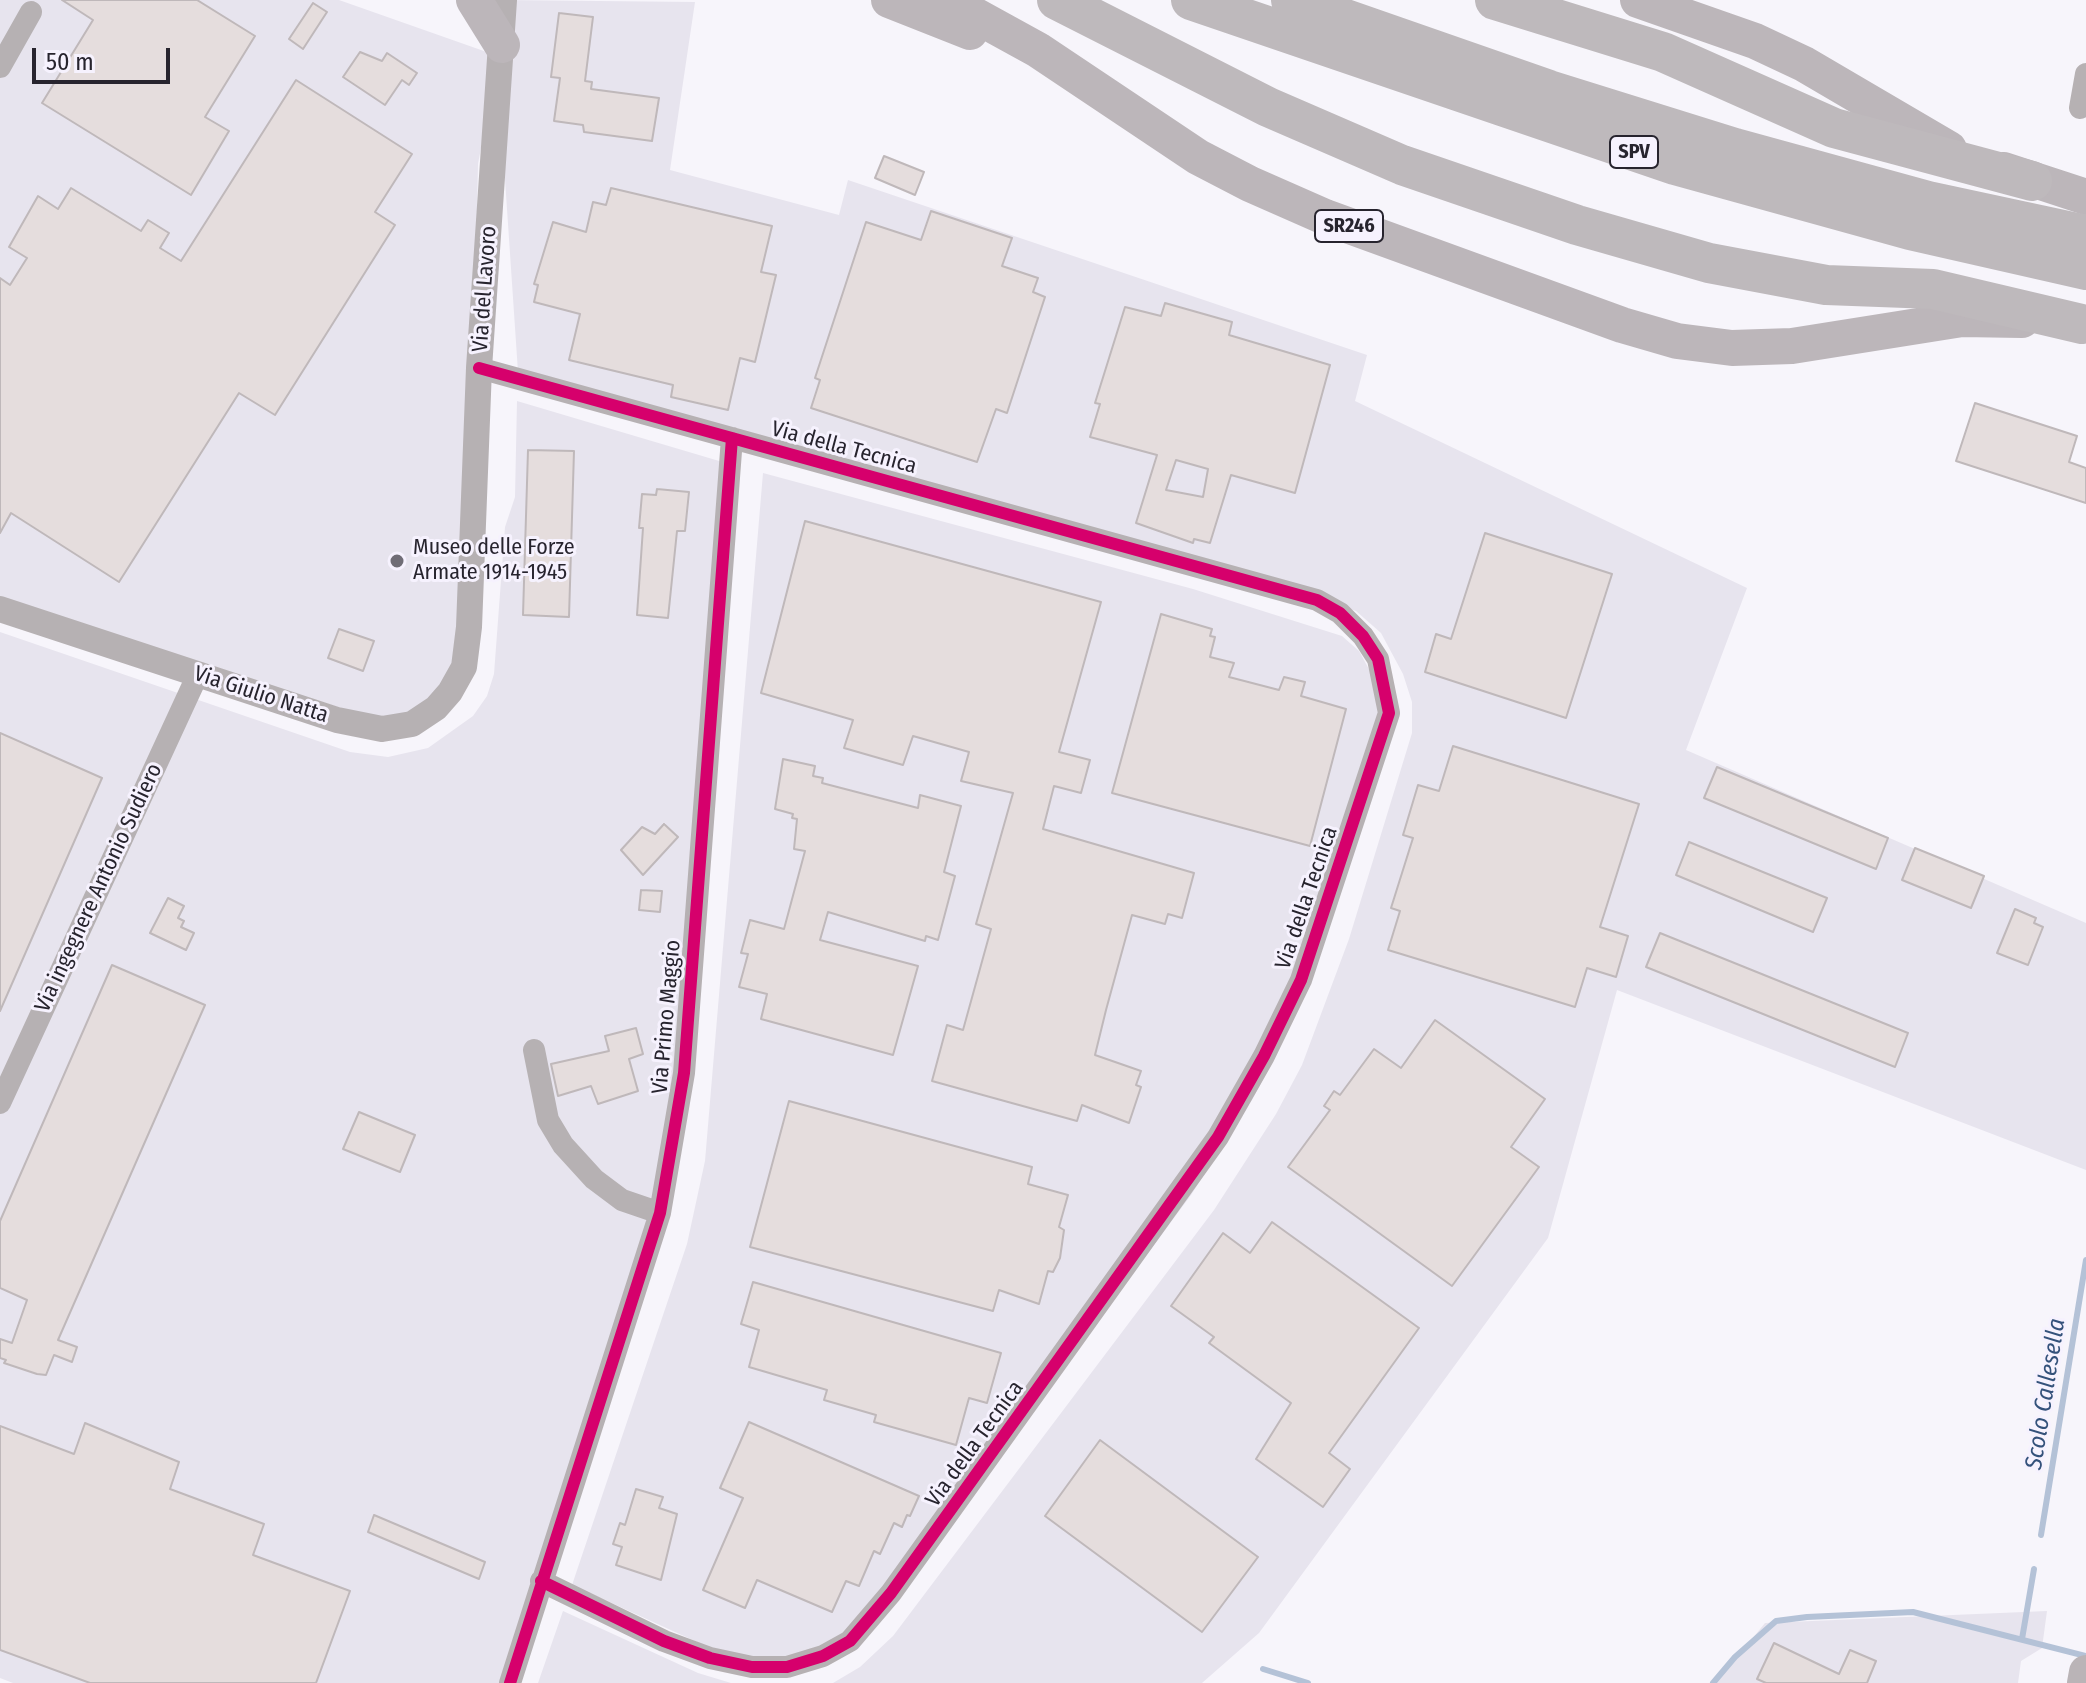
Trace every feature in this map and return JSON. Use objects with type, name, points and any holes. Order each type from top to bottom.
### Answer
[{"type":"highway","points":[[474,0],[502,45]]},
{"type":"highway","points":[[889,0],[1094,90]]},
{"type":"highway","name":"SR246","points":[[947,0],[1038,50],[1198,157],[1325,217],[1569,308],[1677,341],[1732,348],[1792,346],[1962,319],[2084,324]]},
{"type":"highway","points":[[1057,0],[1268,107],[1402,165],[1577,225],[1709,263],[1826,285],[1933,289],[2084,324]]},
{"type":"highway","name":"SPV","points":[[1191,0],[1675,165],[1910,230],[2086,270]]},
{"type":"highway","name":"SPV","points":[[1291,0],[1549,90],[1735,148],[1928,201],[2086,235]]},
{"type":"highway","points":[[1495,0],[1663,52],[1834,128],[2086,197]]},
{"type":"highway","points":[[1638,0],[1755,41],[1804,64],[1945,147],[2032,181]]},
{"type":"street","name":"Via del Lavoro","points":[[469,627],[479,368],[504,0]]},
{"type":"street","points":[[0,67],[31,12]]},
{"type":"street","points":[[2080,108],[2086,74]]},
{"type":"street","name":"Via della Tecnica","points":[[479,368],[1317,600],[1340,613],[1363,636],[1378,659],[1389,713],[1301,980],[1264,1056],[1218,1137],[901,1580],[850,1641],[823,1656],[787,1667],[752,1667],[710,1658],[664,1641],[541,1581]]},
{"type":"street","name":"Via Primo Maggio","points":[[510,1683],[660,1213],[684,1073],[732,438]]},
{"type":"street","name":"Via Giulio Natta","points":[[0,609],[337,720],[382,729],[412,724],[436,708],[450,692],[464,667],[469,627]]},
{"type":"street","name":"Via ingegnere Antonio Sudiero","points":[[0,1103],[198,674]]},
{"type":"street","points":[[534,1050],[548,1120],[563,1145],[594,1179],[622,1200],[660,1213]]},
{"type":"shaded area","points":[[0,0],[339,0],[498,56],[502,0],[695,2],[670,170],[839,215],[848,180],[1367,355],[1355,401],[1747,588],[1686,750],[2086,923],[2086,1170],[1617,990],[1548,1238],[1259,1633],[1202,1683],[833,1683],[860,1667],[893,1636],[1214,1210],[1276,1114],[1302,1065],[1349,939],[1412,733],[1412,702],[1403,674],[1381,633],[1356,611],[1327,601],[518,372],[497,61],[478,164],[467,667],[402,727],[0,602]]},
{"type":"shaded area","points":[[517,401],[736,466],[678,1157],[508,1683],[13,1683],[0,1678],[0,632],[350,752],[388,757],[428,748],[473,716],[487,696],[494,674],[505,527],[515,497]]},
{"type":"shaded area","points":[[763,473],[1193,589],[1342,636],[1359,651],[1377,684],[1384,707],[1277,1054],[1252,1100],[1191,1195],[1116,1296],[844,1644],[771,1666],[708,1647],[572,1585],[687,1244],[705,1161]]},
{"type":"shaded area","points":[[563,1611],[698,1673],[731,1683],[538,1683]]},
{"type":"shaded area","points":[[2047,1611],[2042,1648],[2021,1661],[2018,1683],[1716,1683],[1765,1623]]},
{"type":"building","points":[[62,0],[197,0],[255,36],[205,117],[229,131],[191,195],[42,103],[93,20]]},
{"type":"building","points":[[313,3],[327,12],[303,49],[289,39]]},
{"type":"building","points":[[559,13],[593,17],[585,81],[592,82],[591,89],[659,98],[652,141],[584,132],[583,125],[554,121],[560,78],[551,77]]},
{"type":"building","points":[[360,52],[382,61],[387,53],[417,73],[409,85],[402,80],[385,105],[343,77]]},
{"type":"building","points":[[296,80],[412,154],[375,212],[395,225],[275,415],[239,393],[119,582],[11,513],[0,533],[0,278],[10,285],[27,258],[9,247],[38,196],[58,209],[71,188],[141,231],[148,220],[169,233],[160,248],[181,261]]},
{"type":"building","points":[[884,156],[924,172],[915,195],[875,178]]},
{"type":"building","points":[[611,188],[772,226],[761,272],[776,275],[755,362],[740,358],[728,410],[671,397],[673,385],[569,360],[580,314],[534,302],[538,285],[534,284],[553,222],[586,232],[593,202],[606,205]]},
{"type":"building","points":[[931,211],[1012,238],[1002,266],[1038,278],[1033,292],[1045,297],[1007,413],[996,409],[977,462],[811,408],[820,380],[815,378],[866,222],[921,240]]},
{"type":"building","points":[[1165,303],[1232,322],[1229,335],[1330,365],[1295,493],[1231,475],[1210,543],[1194,539],[1193,543],[1136,523],[1157,455],[1090,437],[1100,404],[1095,403],[1125,307],[1161,316]],"holes":[[[1176,460],[1208,469],[1203,497],[1166,490]]]},
{"type":"building","points":[[1975,403],[2077,436],[2069,462],[2086,468],[2086,503],[1956,461]]},
{"type":"building","points":[[528,450],[574,451],[569,617],[523,615]]},
{"type":"building","points":[[657,489],[689,492],[685,531],[677,531],[668,618],[637,615],[643,528],[639,528],[642,494],[656,495]]},
{"type":"building","points":[[805,521],[1101,602],[1059,752],[1090,760],[1081,793],[1054,786],[1043,829],[1194,873],[1182,918],[1168,914],[1165,924],[1132,915],[1106,1010],[1095,1055],[1141,1071],[1136,1085],[1141,1087],[1129,1123],[1082,1105],[1077,1121],[932,1081],[947,1025],[963,1030],[991,929],[976,924],[1013,793],[961,781],[969,752],[913,736],[903,765],[844,748],[853,720],[761,693]]},
{"type":"building","points":[[1485,533],[1612,574],[1566,718],[1425,672],[1436,634],[1451,639]]},
{"type":"building","points":[[1161,614],[1212,629],[1210,636],[1215,637],[1210,657],[1234,663],[1229,677],[1279,690],[1284,677],[1305,682],[1301,696],[1346,709],[1310,846],[1112,793]]},
{"type":"building","points":[[339,629],[374,641],[363,671],[328,658]]},
{"type":"building","points":[[0,733],[102,778],[0,1011]]},
{"type":"building","points":[[1453,746],[1639,804],[1600,927],[1628,936],[1616,977],[1587,968],[1575,1007],[1388,950],[1400,911],[1391,908],[1413,838],[1403,835],[1418,785],[1439,791]]},
{"type":"building","points":[[783,759],[815,766],[813,776],[823,778],[822,783],[918,808],[920,795],[961,806],[944,872],[955,876],[938,940],[926,936],[925,941],[828,912],[820,940],[918,966],[893,1055],[761,1019],[767,994],[739,987],[748,954],[741,953],[750,920],[784,929],[805,851],[794,849],[797,819],[792,818],[793,814],[775,809]]},
{"type":"building","points":[[1717,767],[1888,838],[1876,869],[1704,798]]},
{"type":"building","points":[[664,824],[678,837],[643,875],[621,850],[642,827],[655,834]]},
{"type":"building","points":[[1689,842],[1827,898],[1813,932],[1676,875]]},
{"type":"building","points":[[1915,848],[1984,876],[1971,908],[1902,880]]},
{"type":"building","points":[[641,890],[662,891],[660,912],[639,910]]},
{"type":"building","points":[[168,898],[184,906],[178,918],[184,921],[181,927],[194,933],[186,950],[150,933]]},
{"type":"building","points":[[2015,909],[2036,918],[2034,923],[2043,927],[2028,965],[1997,953]]},
{"type":"building","points":[[1660,933],[1908,1033],[1895,1067],[1646,967]]},
{"type":"building","points":[[112,965],[205,1005],[58,1340],[77,1347],[72,1362],[54,1355],[46,1375],[37,1374],[4,1363],[6,1360],[0,1358],[0,1339],[12,1343],[27,1300],[0,1288],[0,1221]]},
{"type":"building","points":[[1435,1020],[1545,1099],[1511,1147],[1539,1167],[1452,1286],[1288,1167],[1330,1110],[1324,1106],[1334,1091],[1340,1095],[1374,1049],[1401,1068]]},
{"type":"building","points":[[636,1028],[643,1054],[629,1059],[638,1091],[598,1104],[591,1086],[558,1096],[551,1064],[609,1051],[605,1036]]},
{"type":"building","points":[[789,1101],[1032,1167],[1028,1184],[1068,1195],[1059,1227],[1064,1230],[1060,1258],[1053,1272],[1048,1271],[1039,1304],[999,1290],[993,1311],[750,1247]]},
{"type":"building","points":[[359,1112],[415,1135],[400,1172],[343,1149]]},
{"type":"building","points":[[1272,1222],[1419,1328],[1329,1453],[1350,1469],[1323,1507],[1256,1459],[1291,1403],[1209,1343],[1214,1337],[1171,1306],[1223,1233],[1250,1253]]},
{"type":"building","points":[[753,1282],[1001,1353],[987,1403],[969,1398],[956,1445],[874,1422],[876,1415],[824,1400],[827,1390],[749,1367],[759,1330],[741,1324]]},
{"type":"building","points":[[749,1422],[919,1496],[902,1527],[894,1523],[880,1554],[874,1551],[859,1586],[846,1581],[832,1612],[757,1580],[745,1608],[703,1590],[743,1498],[720,1488]]},
{"type":"building","points":[[85,1423],[179,1462],[170,1489],[264,1524],[253,1555],[350,1591],[316,1683],[90,1683],[0,1650],[0,1426],[74,1454]]},
{"type":"building","points":[[1100,1440],[1258,1557],[1202,1632],[1045,1516]]},
{"type":"building","points":[[636,1489],[663,1497],[659,1508],[677,1514],[661,1580],[616,1565],[622,1547],[613,1544],[620,1523],[625,1525]]},
{"type":"building","points":[[374,1515],[485,1562],[479,1579],[368,1532]]},
{"type":"building","points":[[1774,1643],[1839,1674],[1850,1650],[1876,1661],[1867,1683],[1766,1683],[1757,1679]]},
{"type":"waterway","name":"Scolo Callesella","points":[[2041,1535],[2086,1260]]},
{"type":"waterway","name":"Scolo Callesella","points":[[2022,1639],[2034,1569]]},
{"type":"waterway","points":[[1713,1683],[1735,1657],[1776,1621],[1807,1617],[1913,1612],[2086,1656]]},
{"type":"waterway","points":[[1263,1669],[1308,1683]]},
{"type":"cycle path","points":[[479,368],[1317,600],[1340,613],[1363,636],[1378,659],[1389,713],[1301,980],[1264,1056],[1218,1137],[891,1593],[850,1641],[823,1656],[787,1667],[752,1667],[710,1658],[664,1641],[541,1581]]},
{"type":"cycle path","points":[[510,1683],[660,1213],[684,1073],[732,438]]},
{"type":"place","name":"Museo delle Forze Armate 1914-1945","points":[[397,561]]}]
